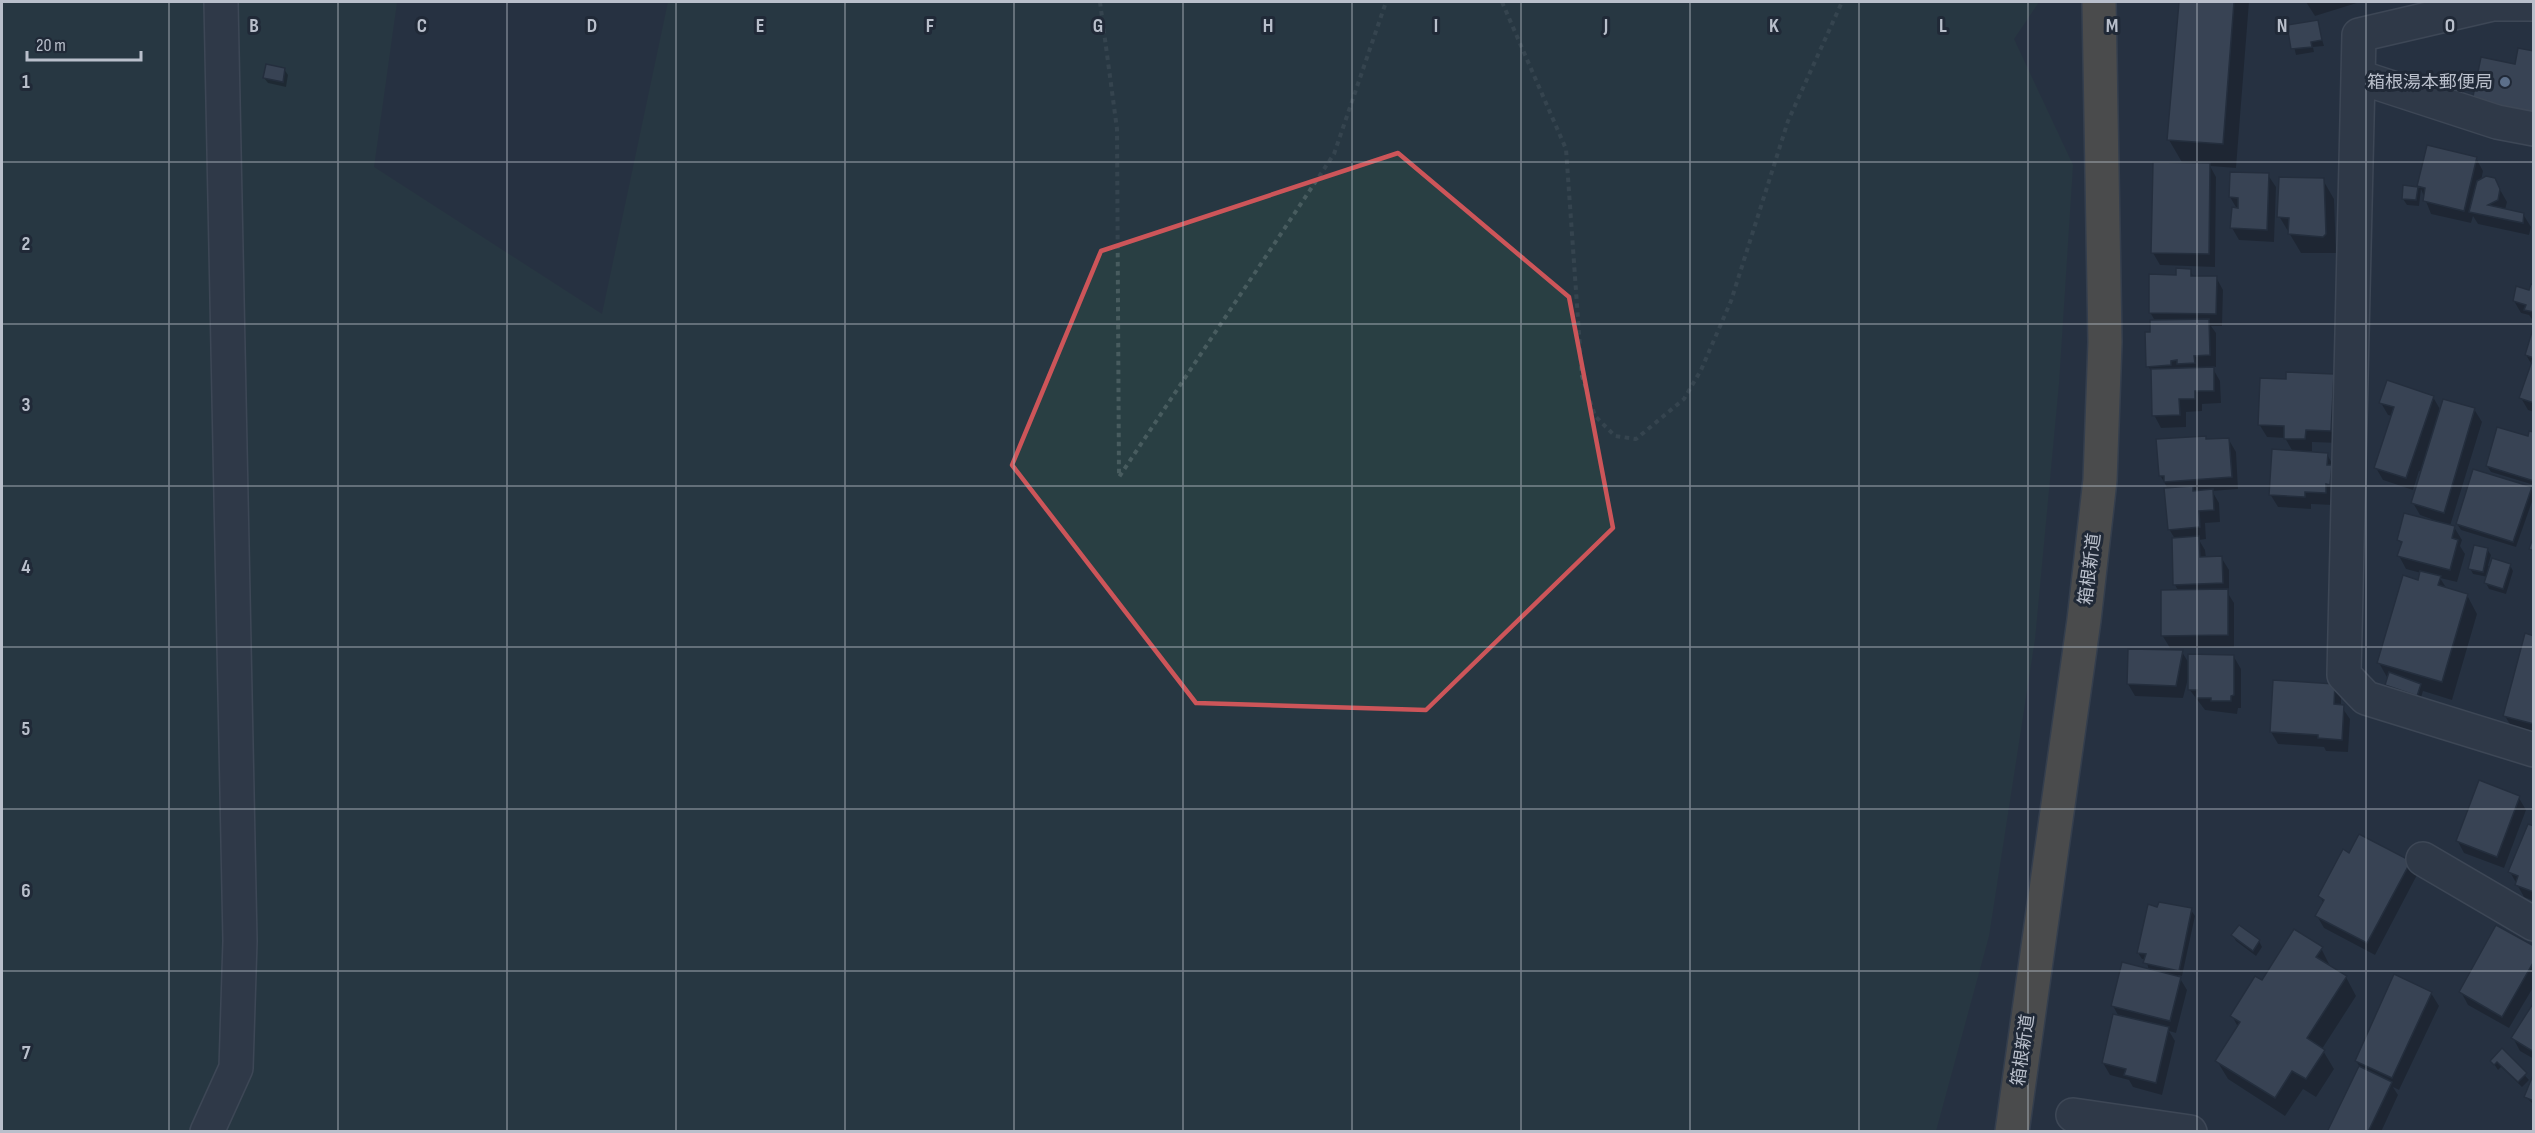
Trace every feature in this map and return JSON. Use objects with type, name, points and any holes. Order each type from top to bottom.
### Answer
[{"type":"highway","name":"箱根新道","points":[[2012,1131],[2084,620],[2100,480],[2105,342],[2099,2]]},
{"type":"street","points":[[207,1131],[236,1068],[240,941],[221,2]]},
{"type":"street","points":[[2534,4],[2493,4],[2359,35],[2344,675],[2367,698],[2534,750]]},
{"type":"street","points":[[2359,76],[2497,122],[2534,129]]},
{"type":"street","points":[[2423,860],[2534,924]]},
{"type":"street","points":[[2073,1115],[2190,1131]]},
{"type":"path","points":[[1100,2],[1117,129],[1119,477],[1334,154],[1386,2]]},
{"type":"path","points":[[1502,2],[1566,149],[1582,376],[1595,416],[1615,436],[1636,439],[1684,399],[1701,370],[1731,301],[1788,121],[1842,2]]},
{"type":"highlighted area","points":[[1398,153],[1569,297],[1613,528],[1426,710],[1196,703],[1012,465],[1101,251]]},
{"type":"green space","points":[[2,2],[397,2],[374,167],[602,314],[668,2],[2039,2],[2014,39],[2073,165],[2059,383],[2035,639],[1989,936],[1936,1131],[2,1132]]},
{"type":"building","points":[[2179,2],[2234,2],[2223,144],[2167,140]]},
{"type":"building","points":[[2318,20],[2322,40],[2311,42],[2312,47],[2291,49],[2287,25]]},
{"type":"building","name":"箱根湯本郵便局","points":[[2518,48],[2534,51],[2534,113],[2472,101],[2481,57],[2515,64]]},
{"type":"building","points":[[266,64],[285,68],[283,82],[263,78]]},
{"type":"building","points":[[2427,145],[2477,157],[2464,211],[2423,201],[2425,188],[2417,186]]},
{"type":"building","points":[[2153,162],[2210,163],[2209,254],[2151,253]]},
{"type":"building","points":[[2230,172],[2269,173],[2267,230],[2230,228],[2232,207],[2238,208],[2238,198],[2229,197]]},
{"type":"building","points":[[2486,176],[2495,178],[2500,189],[2498,200],[2488,205],[2524,213],[2523,223],[2469,212],[2477,181]]},
{"type":"building","points":[[2279,177],[2324,178],[2326,234],[2323,237],[2288,234],[2289,218],[2277,217]]},
{"type":"building","points":[[2403,185],[2418,187],[2416,200],[2402,199]]},
{"type":"building","points":[[2176,268],[2191,269],[2191,276],[2217,276],[2216,314],[2149,313],[2149,274],[2176,275]]},
{"type":"building","points":[[2531,284],[2534,285],[2534,312],[2524,310],[2526,305],[2513,301],[2516,286],[2529,290]]},
{"type":"building","points":[[2209,319],[2210,355],[2194,356],[2195,363],[2177,364],[2177,360],[2171,361],[2171,365],[2146,367],[2145,332],[2150,332],[2150,320]]},
{"type":"building","points":[[2534,325],[2534,358],[2525,355]]},
{"type":"building","points":[[2532,361],[2534,362],[2534,403],[2519,398]]},
{"type":"building","points":[[2214,367],[2214,391],[2195,391],[2195,399],[2179,399],[2180,415],[2152,416],[2151,369]]},
{"type":"building","points":[[2286,372],[2334,374],[2331,431],[2306,430],[2305,439],[2284,439],[2284,426],[2258,425],[2260,378],[2286,379]]},
{"type":"building","points":[[2387,380],[2434,396],[2406,478],[2374,468],[2394,407],[2379,403]]},
{"type":"building","points":[[2443,399],[2475,408],[2444,513],[2411,503]]},
{"type":"building","points":[[2497,427],[2528,436],[2529,431],[2534,432],[2534,481],[2486,466]]},
{"type":"building","points":[[2206,436],[2206,439],[2229,438],[2232,477],[2164,482],[2164,476],[2159,476],[2156,439]]},
{"type":"building","points":[[2272,449],[2328,453],[2327,465],[2332,465],[2330,485],[2326,484],[2326,493],[2305,492],[2305,497],[2269,495]]},
{"type":"building","points":[[2473,469],[2532,487],[2513,542],[2456,524]]},
{"type":"building","points":[[2193,486],[2193,491],[2213,489],[2214,510],[2199,511],[2200,527],[2168,530],[2164,488]]},
{"type":"building","points":[[2404,513],[2455,526],[2452,538],[2458,540],[2450,570],[2397,556],[2402,542],[2397,540]]},
{"type":"building","points":[[2534,535],[2534,551],[2529,549]]},
{"type":"building","points":[[2199,536],[2200,557],[2222,556],[2223,583],[2173,585],[2172,538]]},
{"type":"building","points":[[2474,545],[2488,548],[2483,572],[2468,569]]},
{"type":"building","points":[[2492,558],[2511,564],[2503,589],[2484,583]]},
{"type":"building","points":[[2420,571],[2441,576],[2438,585],[2468,594],[2442,682],[2377,663],[2403,575],[2418,580]]},
{"type":"building","points":[[2228,589],[2228,635],[2161,636],[2161,590]]},
{"type":"building","points":[[2525,633],[2534,636],[2534,724],[2503,716]]},
{"type":"building","points":[[2128,649],[2183,650],[2176,686],[2127,684]]},
{"type":"building","points":[[2188,654],[2234,655],[2234,695],[2231,696],[2231,701],[2196,698],[2197,690],[2188,690]]},
{"type":"building","points":[[2389,672],[2421,684],[2417,696],[2385,685]]},
{"type":"building","points":[[2273,680],[2335,684],[2334,704],[2344,705],[2342,740],[2318,738],[2318,735],[2270,732]]},
{"type":"building","points":[[2479,780],[2520,796],[2497,857],[2456,841]]},
{"type":"building","points":[[2528,824],[2534,826],[2534,892],[2515,885],[2518,876],[2508,872]]},
{"type":"building","points":[[2359,834],[2411,861],[2367,943],[2315,916],[2324,900],[2318,896],[2343,849],[2349,853]]},
{"type":"building","points":[[2159,902],[2192,908],[2179,971],[2143,963],[2146,954],[2137,953],[2148,904],[2157,907]]},
{"type":"building","points":[[2239,925],[2260,940],[2253,951],[2231,935]]},
{"type":"building","points":[[2496,925],[2534,946],[2534,961],[2502,1017],[2459,992]]},
{"type":"building","points":[[2294,929],[2323,947],[2316,957],[2347,976],[2307,1038],[2325,1050],[2306,1079],[2292,1071],[2275,1098],[2215,1061],[2240,1022],[2230,1016],[2255,976],[2262,980]]},
{"type":"building","points":[[2122,962],[2181,977],[2170,1021],[2111,1006]]},
{"type":"building","points":[[2394,974],[2432,992],[2392,1078],[2355,1061]]},
{"type":"building","points":[[2534,1002],[2534,1052],[2511,1038]]},
{"type":"building","points":[[2113,1014],[2169,1027],[2156,1083],[2124,1075],[2126,1069],[2102,1063]]},
{"type":"building","points":[[2502,1048],[2527,1073],[2518,1082],[2497,1062],[2494,1065],[2490,1061]]},
{"type":"building","points":[[2359,1066],[2392,1082],[2368,1132],[2327,1132]]},
{"type":"building","points":[[2534,1076],[2534,1101],[2524,1097]]},
{"type":"place","name":"箱根湯本郵便局","points":[[2505,82]]}]
